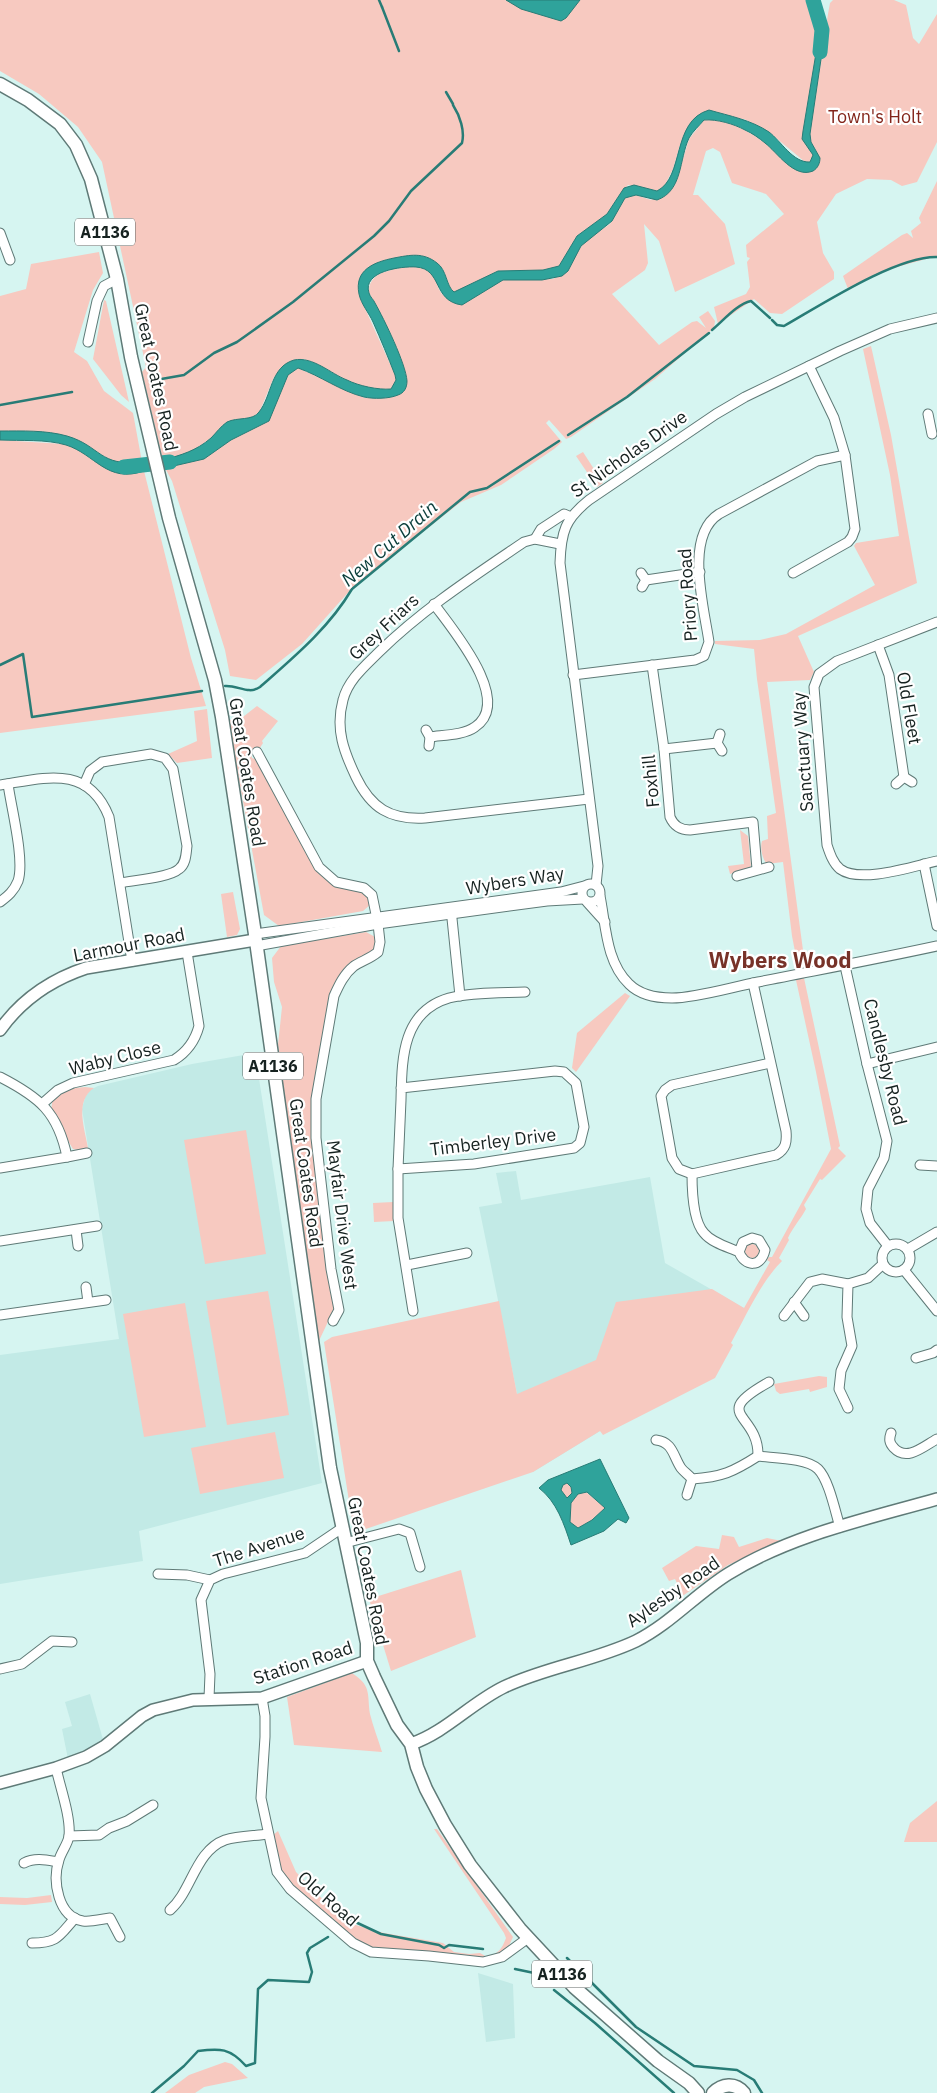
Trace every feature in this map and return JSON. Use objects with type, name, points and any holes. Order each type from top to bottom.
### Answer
[{"type":"main road","name":"Great Coates Road","points":[[0,84],[28,100],[60,124],[76,145],[90,179],[117,280],[131,357],[159,476],[215,680],[224,725],[329,1459],[367,1643],[367,1661],[397,1725],[411,1744],[420,1774],[445,1825],[470,1865],[528,1938],[574,1987],[658,2060],[689,2082],[698,2093]]},
{"type":"main road","name":"Great Coates Road","points":[[689,2082],[716,2090],[732,2085],[741,2089],[744,2093]]},
{"type":"street","points":[[0,233],[10,260]]},
{"type":"street","points":[[88,342],[97,301],[104,286],[117,280]]},
{"type":"street","name":"St Nicholas Drive","points":[[596,885],[598,866],[561,581],[560,544],[564,530],[571,517],[590,500],[716,414],[745,397],[890,329],[937,318]]},
{"type":"street","points":[[793,573],[848,542],[852,537],[854,526],[845,456],[834,418],[809,366]]},
{"type":"street","points":[[928,414],[933,424],[932,434]]},
{"type":"street","name":"Priory Road","points":[[573,675],[695,660],[704,656],[709,642],[700,572],[699,544],[703,532],[712,519],[817,461],[845,456]]},
{"type":"street","name":"Grey Friars","points":[[571,517],[564,514],[541,529],[535,539],[524,542],[434,604],[400,632],[360,670],[350,684],[343,700],[340,720],[345,753],[365,794],[385,812],[395,816],[410,819],[589,800]]},
{"type":"street","points":[[535,539],[560,544]]},
{"type":"street","points":[[643,580],[700,572]]},
{"type":"street","points":[[428,737],[467,732],[475,728],[483,721],[488,705],[488,696],[481,675],[459,639],[434,604]]},
{"type":"street","name":"Sanctuary Way","points":[[937,622],[837,661],[819,674],[814,687],[827,845],[832,860],[841,869],[851,874],[864,876],[937,861]]},
{"type":"street","name":"Old Fleet","points":[[878,645],[889,675],[908,779],[896,784]]},
{"type":"street","name":"Foxhill","points":[[652,665],[664,749],[670,817],[673,823],[684,830],[690,830],[753,822],[758,869]]},
{"type":"street","points":[[664,749],[720,743]]},
{"type":"street","points":[[257,752],[319,867],[336,882],[364,888],[372,895],[377,920]]},
{"type":"street","points":[[84,785],[90,771],[102,762],[151,754],[165,758],[173,769],[187,846],[186,859],[180,869],[170,873],[120,883]]},
{"type":"street","points":[[0,902],[15,887],[20,870],[4,784],[60,777],[84,785],[100,799],[109,817],[132,961]]},
{"type":"street","points":[[924,864],[937,926]]},
{"type":"street","points":[[737,876],[758,869],[769,868]]},
{"type":"street","points":[[606,922],[585,900],[581,892],[584,886],[590,883],[596,885],[600,892],[606,922],[611,956],[616,968],[630,986],[648,995],[673,998],[845,966],[937,946]]},
{"type":"street","name":"Wybers Way","points":[[451,911],[561,892],[584,886]]},
{"type":"street","points":[[585,900],[595,902],[600,896]]},
{"type":"street","name":"Wybers Way","points":[[255,940],[377,920],[451,911],[547,901],[585,900]]},
{"type":"street","points":[[451,911],[460,996]]},
{"type":"street","name":"Mayfair Drive West","points":[[333,1320],[339,1310],[331,1268],[316,1138],[316,1099],[334,996],[341,981],[355,966],[378,952],[380,942],[377,920]]},
{"type":"street","name":"Larmour Road","points":[[0,1030],[19,1007],[51,982],[86,968],[255,940]]},
{"type":"street","name":"Waby Close","points":[[42,1104],[58,1090],[73,1083],[174,1060],[182,1055],[196,1038],[199,1026],[187,952]]},
{"type":"street","name":"Candlesby Road","points":[[845,966],[867,1064],[886,1136],[887,1147],[884,1158],[868,1189],[866,1209],[870,1223],[888,1246]]},
{"type":"street","points":[[753,983],[786,1131],[785,1146],[781,1152],[769,1157],[692,1174],[679,1170],[672,1158],[661,1102],[665,1090],[672,1085],[770,1063]]},
{"type":"street","points":[[412,1311],[407,1265],[398,1218],[401,1064],[404,1046],[412,1027],[421,1014],[435,1004],[460,996],[525,992]]},
{"type":"street","points":[[867,1064],[937,1047]]},
{"type":"street","name":"Timberley Drive","points":[[398,1169],[474,1164],[574,1148],[580,1143],[584,1128],[576,1083],[564,1072],[555,1071],[401,1088]]},
{"type":"street","points":[[0,1077],[28,1093],[42,1104],[60,1127],[67,1157]]},
{"type":"street","points":[[0,1168],[87,1153]]},
{"type":"street","points":[[920,1165],[937,1166]]},
{"type":"street","points":[[692,1174],[692,1190],[700,1227],[708,1237],[739,1252]]},
{"type":"street","points":[[0,1241],[98,1226]]},
{"type":"street","points":[[76,1230],[78,1246]]},
{"type":"street","points":[[908,1249],[937,1232]]},
{"type":"street","points":[[897,1243],[908,1249],[911,1259],[904,1270],[890,1271],[883,1264],[882,1254],[888,1246],[897,1243]]},
{"type":"street","points":[[407,1265],[467,1253]]},
{"type":"street","points":[[784,1316],[806,1286],[815,1280],[848,1284],[868,1278],[883,1264]]},
{"type":"street","points":[[904,1270],[937,1311]]},
{"type":"street","points":[[848,1284],[847,1318],[852,1346],[841,1371],[839,1389],[848,1408]]},
{"type":"street","points":[[86,1287],[88,1302]]},
{"type":"street","points":[[0,1315],[106,1300]]},
{"type":"street","points":[[794,1302],[804,1316]]},
{"type":"street","points":[[916,1358],[937,1350]]},
{"type":"street","points":[[758,1456],[757,1441],[740,1414],[739,1406],[748,1394],[769,1382]]},
{"type":"street","points":[[891,1433],[890,1443],[892,1447],[906,1454],[915,1452],[937,1439]]},
{"type":"street","points":[[656,1440],[663,1441],[673,1449],[681,1468],[692,1479]]},
{"type":"street","points":[[692,1479],[735,1471],[758,1456],[798,1461],[817,1468],[824,1477],[840,1527]]},
{"type":"street","points":[[687,1495],[692,1479]]},
{"type":"street","name":"Aylesby Road","points":[[411,1744],[432,1736],[481,1700],[512,1683],[637,1640],[657,1628],[704,1590],[728,1574],[783,1547],[840,1527],[937,1499]]},
{"type":"street","name":"The Avenue","points":[[158,1574],[187,1575],[210,1580],[222,1574],[305,1553],[342,1528]]},
{"type":"street","points":[[345,1543],[399,1529],[410,1533],[420,1567]]},
{"type":"street","name":"The Avenue","points":[[209,1698],[210,1674],[201,1600],[210,1580]]},
{"type":"street","points":[[0,1669],[22,1664],[52,1641],[72,1642]]},
{"type":"street","name":"Station Road","points":[[0,1781],[56,1768],[76,1761],[96,1751],[153,1710],[209,1698],[262,1698],[367,1661]]},
{"type":"street","name":"Old Road","points":[[262,1698],[265,1716],[262,1798],[277,1872],[284,1883],[354,1943],[371,1952],[483,1962],[502,1957],[528,1938]]},
{"type":"street","points":[[56,1768],[68,1821],[69,1836],[58,1862],[58,1891],[60,1899],[68,1913],[75,1918],[84,1921],[110,1918],[120,1936]]},
{"type":"street","points":[[69,1836],[99,1835],[153,1805]]},
{"type":"street","points":[[170,1910],[178,1903],[206,1854],[214,1846],[225,1840],[268,1834]]},
{"type":"street","points":[[24,1863],[31,1860],[58,1862]]},
{"type":"street","points":[[32,1943],[55,1940],[75,1918]]},
{"type":"shaded area","points":[[255,1053],[322,1483],[139,1531],[143,1561],[0,1584],[0,1355],[119,1339],[82,1109],[85,1097],[90,1090],[98,1086],[192,1064]]},
{"type":"shaded area","points":[[516,1171],[521,1200],[650,1177],[665,1263],[744,1308],[600,1431],[533,1472],[479,1207],[502,1203],[496,1173]]},
{"type":"shaded area","points":[[90,1694],[104,1743],[68,1759],[62,1729],[72,1726],[65,1702]]},
{"type":"shaded area","points":[[478,1973],[513,1984],[515,2038],[486,2042]]},
{"type":"green space","points":[[0,0],[809,0],[815,26],[816,53],[803,131],[814,155],[809,163],[805,162],[769,132],[744,119],[696,117],[681,142],[673,169],[664,187],[658,191],[628,185],[607,214],[577,236],[559,266],[543,270],[498,271],[454,293],[443,269],[386,260],[359,295],[395,375],[396,380],[391,389],[356,384],[303,359],[274,377],[259,413],[252,417],[226,423],[211,438],[191,452],[163,460],[142,372],[146,367],[102,162],[78,127],[39,94],[0,71]]},
{"type":"green space","name":"Town's Holt","points":[[833,0],[894,0],[906,5],[913,38],[919,44],[937,14],[937,142],[917,182],[902,186],[891,180],[867,179],[836,194],[817,222],[823,253],[834,272],[834,279],[782,314],[770,313],[754,299],[718,324],[714,307],[746,294],[750,287],[747,262],[750,258],[747,257],[746,245],[784,214],[766,194],[732,183],[720,152],[713,148],[706,151],[693,195],[698,195],[725,224],[735,264],[675,292],[659,241],[644,224],[648,263],[645,270],[612,294],[659,345],[692,322],[697,321],[706,328],[699,317],[708,311],[715,321],[714,328],[655,379],[571,437],[566,439],[549,420],[546,423],[562,442],[554,449],[501,485],[461,502],[354,586],[302,644],[256,680],[230,676],[225,650],[172,481],[165,468],[204,459],[231,440],[268,421],[288,375],[298,368],[365,398],[406,387],[403,368],[396,346],[369,292],[370,284],[377,275],[402,268],[416,267],[425,269],[434,277],[444,296],[462,305],[503,280],[553,279],[568,271],[586,240],[610,224],[625,198],[636,195],[651,200],[675,185],[689,139],[704,120],[728,123],[744,130],[765,143],[790,165],[809,172],[816,150],[811,142],[810,134],[828,14],[830,3]]},
{"type":"green space","points":[[937,181],[937,256],[886,270],[848,289],[843,276],[902,235],[907,233],[913,238],[911,231],[921,223],[919,218]]},
{"type":"green space","points":[[99,252],[103,273],[93,290],[74,352],[87,361],[104,391],[133,413],[142,462],[127,464],[114,462],[73,438],[42,432],[0,431],[0,296],[26,289],[31,264]]},
{"type":"green space","points":[[104,300],[106,301],[129,402],[121,395],[93,359]]},
{"type":"green space","points":[[871,346],[891,435],[917,583],[798,636],[814,672],[810,680],[767,682],[805,965],[798,967],[792,936],[783,862],[767,864],[761,850],[762,841],[768,839],[767,816],[776,813],[754,649],[715,644],[715,641],[760,640],[786,634],[875,585],[854,546],[856,543],[899,536],[890,475],[863,349]]},
{"type":"green space","points":[[0,440],[64,444],[111,470],[131,474],[144,471],[191,658],[206,706],[0,733]]},
{"type":"green space","points":[[583,452],[603,483],[597,487],[576,456]]},
{"type":"green space","points":[[257,706],[278,721],[262,741],[263,743],[258,751],[251,753],[252,758],[259,760],[305,851],[319,874],[335,884],[366,891],[370,905],[363,911],[279,926],[264,915],[228,720],[239,720]]},
{"type":"green space","points":[[207,709],[212,758],[177,763],[168,754],[197,741],[194,711]]},
{"type":"green space","points":[[740,830],[748,836],[751,866],[747,870],[730,874],[728,866],[744,864]]},
{"type":"green space","points":[[233,892],[240,929],[237,935],[227,937],[221,894]]},
{"type":"green space","points":[[366,932],[377,938],[378,947],[339,981],[312,1134],[319,1207],[334,1309],[317,1345],[278,1045],[282,1007],[274,982],[272,958],[281,946]]},
{"type":"green space","points":[[804,978],[840,1146],[838,1148],[846,1156],[822,1180],[820,1179],[804,1205],[806,1209],[790,1234],[789,1240],[779,1258],[782,1261],[767,1279],[754,1300],[715,1378],[603,1435],[600,1431],[533,1472],[354,1533],[324,1342],[332,1337],[499,1301],[517,1394],[596,1360],[616,1302],[712,1289],[744,1308],[770,1262],[767,1260],[769,1257],[772,1257],[831,1149],[796,980]]},
{"type":"green space","points":[[625,993],[630,996],[576,1072],[572,1068],[577,1033]]},
{"type":"green space","points":[[75,1088],[94,1088],[84,1100],[82,1116],[88,1148],[78,1150],[73,1149],[58,1119],[51,1110],[53,1097]]},
{"type":"green space","points":[[246,1130],[266,1254],[205,1264],[184,1140]]},
{"type":"green space","points":[[393,1202],[394,1221],[374,1222],[373,1203]]},
{"type":"green space","points":[[749,1244],[755,1244],[759,1251],[755,1258],[749,1258],[745,1254],[745,1248]]},
{"type":"green space","points":[[268,1291],[289,1415],[227,1425],[206,1301]]},
{"type":"green space","points":[[185,1303],[206,1427],[144,1437],[123,1314]]},
{"type":"green space","points":[[819,1376],[827,1377],[827,1387],[810,1392],[809,1389],[780,1394],[776,1391],[774,1384]]},
{"type":"green space","points":[[275,1432],[284,1478],[200,1494],[191,1448]]},
{"type":"green space","points":[[567,1483],[571,1487],[572,1493],[567,1498],[561,1490],[562,1485]]},
{"type":"green space","points":[[586,1492],[605,1508],[592,1520],[578,1528],[570,1523],[571,1503],[578,1494]]},
{"type":"green space","points":[[722,1535],[734,1537],[739,1547],[767,1538],[782,1541],[728,1565],[678,1599],[673,1589],[678,1585],[675,1579],[669,1581],[662,1568],[696,1546],[719,1549]]},
{"type":"green space","points":[[461,1570],[476,1637],[391,1671],[369,1599]]},
{"type":"green space","points":[[352,1673],[366,1686],[370,1714],[382,1752],[294,1745],[287,1697]]},
{"type":"green space","points":[[937,1801],[937,1842],[904,1842],[910,1823]]},
{"type":"green space","points":[[434,1829],[437,1829],[513,1937],[506,1952],[490,1959],[377,1950],[356,1942],[289,1886],[282,1875],[273,1835],[278,1831],[296,1872],[345,1922],[384,1933],[443,1943],[454,1952],[480,1953],[487,1957],[494,1954],[501,1948],[506,1938],[504,1933]]},
{"type":"green space","points":[[51,1895],[52,1902],[25,1905],[0,1904],[0,1897],[27,1898]]},
{"type":"green space","points":[[225,2062],[232,2064],[248,2078],[204,2087],[195,2093],[165,2093],[189,2075]]},
{"type":"water","points":[[506,0],[580,0],[566,18],[561,21],[521,9]]},
{"type":"water","points":[[825,32],[810,134],[811,142],[820,158],[820,162],[813,171],[799,171],[793,168],[760,139],[741,128],[720,121],[704,120],[689,138],[679,174],[672,189],[665,196],[657,200],[636,195],[625,198],[612,221],[581,246],[568,271],[562,276],[542,280],[503,280],[462,305],[446,298],[435,279],[424,269],[410,267],[393,269],[377,275],[371,280],[368,286],[370,294],[389,330],[406,373],[406,386],[402,393],[386,398],[364,397],[298,368],[288,375],[269,421],[231,440],[204,459],[165,468],[163,460],[200,446],[227,422],[256,415],[263,405],[280,369],[294,360],[301,359],[315,363],[357,384],[391,389],[396,380],[395,375],[373,322],[361,301],[358,286],[367,268],[379,262],[406,256],[427,257],[440,266],[449,286],[454,292],[498,271],[543,270],[559,266],[577,236],[607,214],[624,188],[634,185],[657,191],[666,184],[672,174],[683,137],[689,125],[697,116],[709,110],[755,124],[774,136],[798,159],[810,162],[813,155],[802,139],[816,53],[816,35]]},
{"type":"water","points":[[0,431],[42,432],[67,436],[87,445],[108,459],[128,463],[142,462],[144,471],[120,474],[111,471],[76,449],[66,445],[42,441],[0,440]]},
{"type":"water","points":[[600,1459],[629,1518],[626,1523],[618,1519],[604,1531],[571,1545],[563,1521],[551,1500],[539,1488],[548,1480]],"holes":[[[567,1483],[571,1487],[572,1493],[567,1498],[561,1490],[563,1485]],[[587,1492],[605,1508],[592,1520],[578,1528],[570,1522],[571,1503],[578,1494]]]},
{"type":"waterway","points":[[379,0],[382,7]]},
{"type":"waterway","points":[[813,0],[822,30],[820,52]]},
{"type":"waterway","points":[[382,7],[399,51]]},
{"type":"waterway","points":[[446,92],[453,104]]},
{"type":"waterway","points":[[150,381],[184,375],[214,353],[237,342],[293,302],[374,236],[389,221],[411,191],[462,143],[461,124],[453,105]]},
{"type":"waterway","name":"New Cut Drain","points":[[772,320],[777,325],[784,326],[880,273],[901,264],[937,257]]},
{"type":"waterway","name":"New Cut Drain","points":[[712,330],[735,309],[751,301],[770,318]]},
{"type":"waterway","name":"New Cut Drain","points":[[568,435],[627,397],[709,333]]},
{"type":"waterway","points":[[0,405],[72,392]]},
{"type":"waterway","name":"New Cut Drain","points":[[225,686],[247,690],[260,687],[322,629],[333,617],[352,589],[470,492],[487,488],[559,441]]},
{"type":"waterway","points":[[124,467],[170,462]]},
{"type":"waterway","name":"New Cut Drain","points":[[0,665],[23,654],[32,717],[202,691]]},
{"type":"waterway","points":[[349,1919],[381,1934],[439,1945],[444,1948],[449,1945],[483,1949]]},
{"type":"waterway","points":[[152,2093],[184,2066],[198,2051],[224,2051],[235,2056],[246,2066],[255,2063],[258,1989],[268,1980],[309,1982],[312,1972],[307,1953],[310,1948],[328,1937]]},
{"type":"waterway","points":[[567,1958],[636,2027],[694,2066],[737,2070],[754,2080],[762,2093]]},
{"type":"waterway","points":[[515,1969],[539,1974]]},
{"type":"waterway","points":[[554,1990],[595,2023],[674,2093]]},
{"type":"district","name":"Wybers Wood","points":[[780,960]]}]
